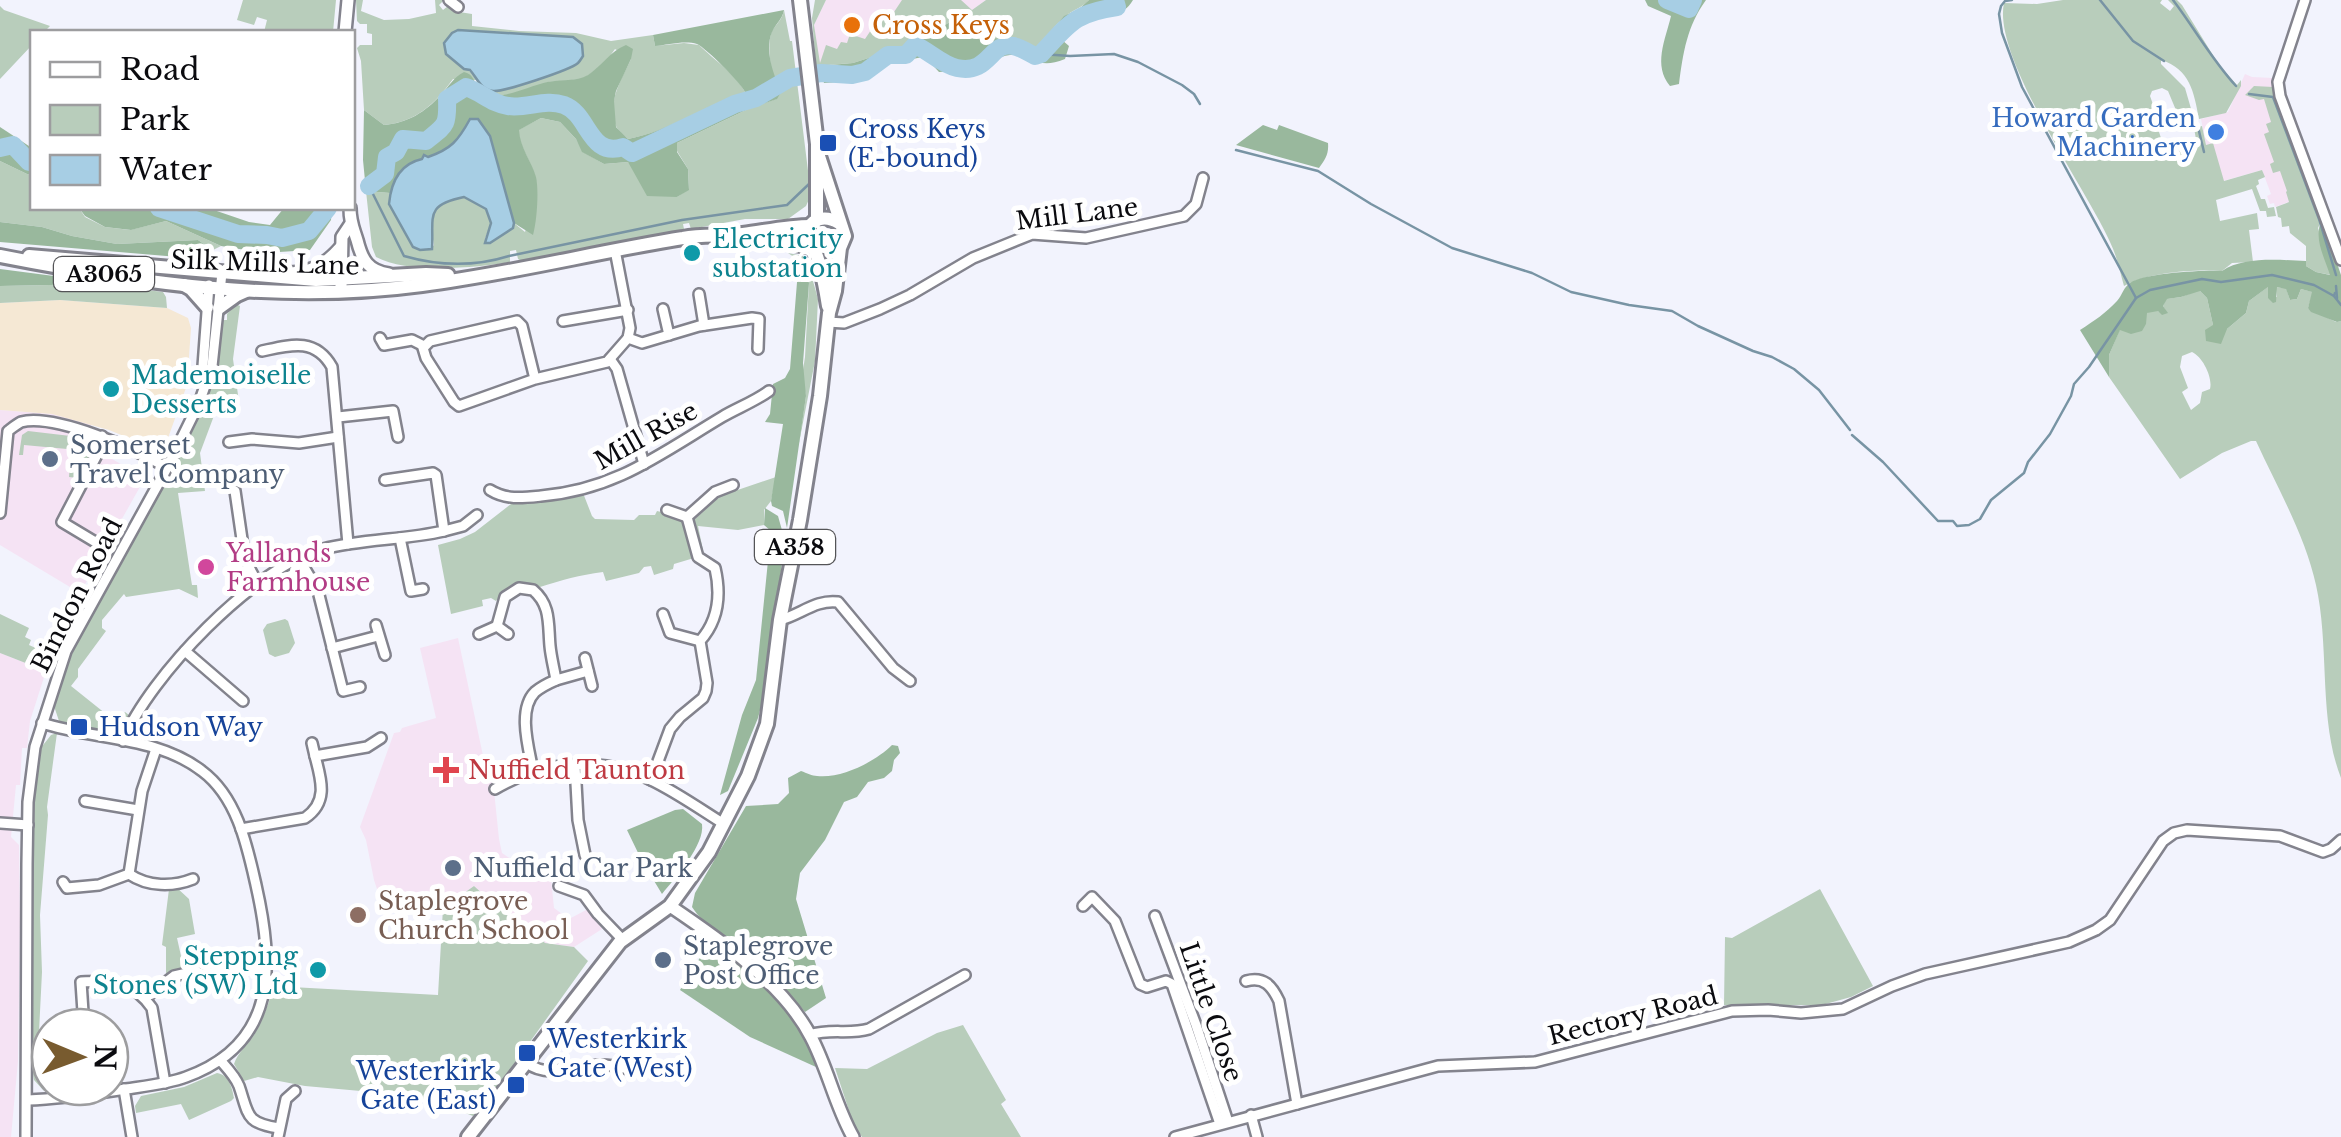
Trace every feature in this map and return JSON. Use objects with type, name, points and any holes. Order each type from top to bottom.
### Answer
[{"type":"main road","name":"A358","points":[[800,0],[817,150],[814,223],[808,236],[823,277],[829,318]]},
{"type":"main road","name":"A358","points":[[804,21],[809,0]]},
{"type":"main road","name":"A358","points":[[468,1137],[622,939],[670,906],[692,878],[748,776],[767,724],[780,620],[845,236],[817,150]]},
{"type":"main road","points":[[814,223],[829,218],[840,223]]},
{"type":"main road","name":"Silk Mills Lane","points":[[0,256],[44,256],[215,280],[248,290],[422,285],[688,237],[740,235],[814,223]]},
{"type":"main road","name":"Silk Mills Lane","points":[[740,235],[813,249]]},
{"type":"main road","points":[[813,249],[828,254],[840,248]]},
{"type":"main road","name":"Silk Mills Lane","points":[[0,256],[183,285],[258,276],[341,285]]},
{"type":"main road","name":"Silk Mills Lane","points":[[356,285],[426,274],[470,277]]},
{"type":"main road","points":[[183,285],[213,308],[248,290]]},
{"type":"street","points":[[345,30],[348,0]]},
{"type":"street","points":[[2306,0],[2278,82],[2341,260]]},
{"type":"street","name":"Mill Lane","points":[[829,318],[844,323],[880,309],[972,258],[1032,234],[1086,238],[1184,216],[1196,204],[1204,178]]},
{"type":"street","points":[[350,210],[350,225],[366,264],[376,272],[398,276]]},
{"type":"street","points":[[341,285],[342,237],[350,225]]},
{"type":"street","points":[[258,276],[298,273],[321,266],[341,247]]},
{"type":"street","points":[[356,285],[358,247]]},
{"type":"street","points":[[424,346],[426,358],[459,406],[536,379],[604,363],[628,338],[630,323],[615,250]]},
{"type":"street","name":"Bindon Road","points":[[26,1137],[28,825],[31,776],[42,723],[66,651],[200,403],[206,384],[204,366],[215,280]]},
{"type":"street","points":[[699,294],[704,326]]},
{"type":"street","points":[[758,349],[762,304]]},
{"type":"street","points":[[663,309],[669,335]]},
{"type":"street","points":[[563,320],[628,310]]},
{"type":"street","points":[[628,338],[642,343],[704,326],[759,318]]},
{"type":"street","points":[[424,346],[430,341],[516,322],[522,326],[536,379]]},
{"type":"street","points":[[291,332],[294,344]]},
{"type":"street","points":[[380,338],[384,344],[412,340],[424,346]]},
{"type":"street","points":[[262,351],[294,344],[312,347],[329,361],[334,376],[348,544]]},
{"type":"street","points":[[610,359],[617,370],[644,464]]},
{"type":"street","name":"Mill Rise","points":[[490,490],[501,497],[566,494],[597,487],[625,476],[768,391]]},
{"type":"street","points":[[758,398],[765,410]]},
{"type":"street","points":[[338,417],[393,405],[398,437]]},
{"type":"street","points":[[0,513],[8,432],[23,422],[56,424],[102,436],[166,468]]},
{"type":"street","points":[[228,442],[252,433],[299,443],[338,437]]},
{"type":"street","points":[[97,543],[62,522],[99,451],[102,436]]},
{"type":"street","points":[[390,475],[436,476],[444,531]]},
{"type":"street","points":[[711,479],[715,492]]},
{"type":"street","points":[[687,516],[715,492],[734,486]]},
{"type":"street","points":[[235,491],[244,560],[258,584]]},
{"type":"street","points":[[236,504],[250,502]]},
{"type":"street","points":[[667,510],[687,516]]},
{"type":"street","points":[[123,741],[160,680],[185,651],[229,607],[298,557],[348,544],[444,531],[462,526],[477,515]]},
{"type":"street","points":[[687,516],[698,557],[714,568],[718,581],[716,616],[700,641]]},
{"type":"street","points":[[400,538],[406,592],[423,589]]},
{"type":"street","points":[[298,557],[318,591],[343,691],[360,687]]},
{"type":"street","points":[[497,626],[502,603],[512,591],[529,588],[540,596],[547,613],[556,680]]},
{"type":"street","points":[[780,620],[829,601],[838,602],[893,668],[910,681]]},
{"type":"street","points":[[664,614],[667,638],[700,641]]},
{"type":"street","points":[[376,625],[385,655]]},
{"type":"street","points":[[479,634],[497,626]]},
{"type":"street","points":[[497,626],[508,634]]},
{"type":"street","points":[[332,648],[378,636]]},
{"type":"street","points":[[651,780],[670,729],[706,691],[700,641]]},
{"type":"street","points":[[185,651],[243,701]]},
{"type":"street","points":[[585,658],[592,686]]},
{"type":"street","points":[[534,771],[526,722],[532,694],[556,680],[588,672]]},
{"type":"street","points":[[42,723],[156,749],[186,760],[224,793],[247,848],[261,913],[267,976],[254,1024],[220,1060],[184,1078],[130,1088]]},
{"type":"street","points":[[315,756],[367,747],[381,738]]},
{"type":"street","points":[[240,829],[312,814],[322,799],[312,744]]},
{"type":"street","points":[[367,747],[372,758]]},
{"type":"street","points":[[130,874],[138,810],[156,749]]},
{"type":"street","points":[[495,789],[534,771],[575,765],[611,766],[651,780],[724,824]]},
{"type":"street","points":[[575,765],[579,831],[585,855]]},
{"type":"street","points":[[85,801],[138,810]]},
{"type":"street","points":[[0,824],[28,825]]},
{"type":"street","points":[[579,831],[592,827]]},
{"type":"street","name":"Rectory Road","points":[[1176,1137],[1438,1066],[1554,1058],[1724,1012],[1843,1009],[1925,974],[2069,942],[2110,920],[2156,851],[2174,833],[2187,830],[2280,836],[2323,852],[2341,840]]},
{"type":"street","points":[[130,874],[150,883],[188,884]]},
{"type":"street","points":[[65,888],[99,885],[130,874]]},
{"type":"street","points":[[559,886],[584,895],[622,939]]},
{"type":"street","points":[[1084,906],[1092,896],[1114,921],[1140,984],[1172,984],[1224,1123]]},
{"type":"street","points":[[670,906],[778,990],[810,1036],[853,1137]]},
{"type":"street","name":"Little Close","points":[[1156,916],[1196,1025],[1224,1123]]},
{"type":"street","points":[[145,998],[174,976],[196,971],[208,978]]},
{"type":"street","points":[[810,1036],[822,1031],[869,1030],[966,976]]},
{"type":"street","points":[[1246,981],[1264,981],[1279,1001],[1297,1104]]},
{"type":"street","points":[[68,982],[130,984],[145,998],[155,1018],[164,1083]]},
{"type":"street","points":[[82,982],[83,1007]]},
{"type":"street","points":[[220,1060],[238,1082],[250,1119],[262,1126],[279,1132],[286,1099],[295,1091]]},
{"type":"street","points":[[528,1063],[536,1070],[548,1071],[605,1064],[633,1070]]},
{"type":"street","points":[[127,1107],[132,1137]]},
{"type":"street","points":[[1251,1115],[1257,1137]]},
{"type":"shaded area","points":[[826,0],[986,0],[972,10],[819,66],[814,25]]},
{"type":"shaded area","points":[[2245,74],[2273,78],[2280,109],[2289,202],[2275,207],[2267,196],[2271,194],[2262,170],[2223,181],[2213,144],[2206,145],[2201,119],[2228,112]]},
{"type":"shaded area","points":[[60,300],[167,308],[188,318],[191,328],[187,385],[168,438],[160,444],[146,445],[52,414],[0,410],[0,303]]},
{"type":"shaded area","points":[[0,410],[52,414],[91,424],[93,448],[145,478],[80,593],[0,545]]},
{"type":"shaded area","points":[[458,638],[488,779],[493,781],[502,853],[551,879],[554,908],[569,919],[588,909],[602,929],[574,947],[545,943],[474,886],[443,908],[394,907],[380,898],[360,827],[394,733],[436,718],[420,648]]},
{"type":"shaded area","points":[[0,653],[46,671],[30,721],[27,748],[22,748],[11,837],[19,845],[20,921],[18,1061],[11,1137],[0,1137]]},
{"type":"green space","points":[[243,0],[336,0],[333,30],[264,30],[267,20],[257,17],[254,25],[237,20]]},
{"type":"green space","points":[[356,0],[363,0],[361,11],[384,20],[436,13],[435,0],[444,0],[439,5],[443,10],[448,6],[453,11],[472,14],[472,26],[576,33],[611,41],[653,35],[655,46],[699,45],[745,92],[628,139],[616,127],[613,109],[616,91],[631,59],[615,49],[605,63],[583,79],[548,82],[519,93],[491,97],[479,88],[476,80],[453,79],[424,110],[406,120],[384,125],[364,110],[357,48],[372,45],[372,34],[367,33],[367,24],[357,21]],"holes":[[[458,30],[573,37],[582,44],[568,68],[553,73],[477,78],[446,54]]]},
{"type":"green space","points":[[815,0],[826,0],[814,25],[820,63],[826,45],[837,49],[841,42],[847,43],[850,34],[865,39],[876,28],[879,17],[894,12],[902,0],[961,0],[972,10],[986,0],[1089,0],[1065,16],[1032,50],[978,37],[953,20],[918,42],[853,63],[816,66],[812,18]]},
{"type":"green space","points":[[1089,0],[1133,0],[1119,12],[1089,19],[1078,26],[1062,40],[1069,46],[1065,59],[1055,62],[1041,63],[1010,55],[975,70],[939,72],[925,57],[886,62],[856,77],[824,83],[819,66],[853,63],[918,42],[953,20],[983,37],[1005,37],[1033,50],[1064,16]]},
{"type":"green space","points":[[1645,0],[1706,0],[1690,30],[1679,84],[1670,86],[1662,70],[1671,16],[1648,6]]},
{"type":"green space","points":[[2162,0],[2160,3],[2170,11],[2174,6],[2168,0],[2177,0],[2219,65],[2237,85],[2241,80],[2226,113],[2199,119],[2184,76],[2161,60],[2185,88],[2194,119],[2188,112],[2178,115],[2168,91],[2162,88],[2152,91],[2150,96],[2159,121],[2173,119],[2174,125],[2159,132],[2167,156],[2197,145],[2194,128],[2202,126],[2206,145],[2213,143],[2224,181],[2262,170],[2265,177],[2256,186],[2268,208],[2274,207],[2276,216],[2267,217],[2266,211],[2260,211],[2252,189],[2216,200],[2220,221],[2257,213],[2259,229],[2249,230],[2253,262],[2232,263],[2222,271],[2159,275],[2124,286],[2110,242],[2026,88],[2004,27],[2004,3]]},
{"type":"green space","points":[[0,6],[50,26],[46,30],[30,30],[30,47],[0,79]]},
{"type":"green space","points":[[784,10],[792,41],[811,195],[806,206],[788,219],[745,219],[691,229],[689,223],[683,224],[684,229],[522,261],[516,250],[510,251],[510,262],[479,266],[423,268],[376,257],[366,191],[390,193],[389,204],[434,246],[434,211],[443,202],[463,196],[487,209],[491,223],[485,239],[490,243],[513,228],[514,223],[525,232],[536,183],[518,130],[541,118],[560,122],[583,152],[604,164],[628,162],[677,197],[689,189],[688,169],[677,151],[677,143],[776,99],[770,38]]},
{"type":"green space","points":[[784,10],[769,47],[781,92],[777,99],[677,143],[677,152],[688,169],[689,190],[677,197],[647,196],[628,162],[604,164],[582,152],[560,122],[541,118],[519,130],[537,183],[533,235],[514,223],[490,136],[470,120],[460,139],[448,149],[403,170],[390,193],[366,191],[364,110],[384,125],[416,116],[464,72],[491,97],[547,82],[578,79],[626,45],[633,49],[631,59],[614,101],[616,127],[628,139],[745,92],[697,44],[655,46],[653,35]]},
{"type":"green space","points":[[2254,86],[2273,87],[2322,219],[2318,228],[2331,275],[2306,266],[2306,246],[2290,233],[2289,226],[2282,227],[2276,207],[2289,202],[2287,191],[2280,171],[2273,173],[2270,164],[2274,162],[2264,134],[2269,132],[2266,124],[2271,122],[2264,99],[2245,95]]},
{"type":"green space","points":[[1263,125],[1277,130],[1279,125],[1328,143],[1325,159],[1319,168],[1236,145]]},
{"type":"green space","points":[[0,127],[30,147],[30,175],[0,161]]},
{"type":"green space","points":[[0,161],[30,175],[30,210],[80,210],[85,217],[105,227],[130,230],[166,221],[221,246],[213,250],[198,240],[117,244],[0,222]]},
{"type":"green space","points":[[80,210],[214,210],[270,225],[282,210],[332,210],[331,220],[310,250],[264,253],[221,246],[166,221],[131,230],[105,227]]},
{"type":"green space","points":[[2322,219],[2341,275],[2341,321],[2311,312],[2308,308],[2312,292],[2301,289],[2297,299],[2290,300],[2286,289],[2277,287],[2273,303],[2268,298],[2268,287],[2249,301],[2246,313],[2227,329],[2221,344],[2206,341],[2205,330],[2213,325],[2207,298],[2200,291],[2167,299],[2163,306],[2168,313],[2147,313],[2142,331],[2131,334],[2120,330],[2109,355],[2109,377],[2080,330],[2113,305],[2130,283],[2148,277],[2222,271],[2241,263],[2273,260],[2306,261],[2306,266],[2316,272],[2330,275],[2319,240]]},
{"type":"green space","points":[[0,222],[117,244],[198,240],[213,250],[211,259],[202,259],[0,242]]},
{"type":"green space","points":[[788,253],[803,256],[808,263],[818,299],[815,361],[798,448],[806,396],[802,376],[809,283],[805,271],[798,270],[794,257]]},
{"type":"green space","points":[[0,269],[100,282],[100,284],[0,286]]},
{"type":"green space","points":[[798,270],[805,270],[809,283],[803,363],[806,396],[787,528],[783,511],[772,506],[771,501],[783,424],[765,422],[770,414],[773,384],[785,378],[790,369]]},
{"type":"green space","points":[[100,284],[101,291],[131,288],[163,292],[167,308],[60,300],[0,303],[0,286]]},
{"type":"green space","points":[[2269,286],[2268,298],[2277,297],[2276,287],[2286,288],[2290,300],[2297,299],[2301,289],[2313,292],[2308,308],[2341,321],[2341,778],[2329,732],[2316,585],[2298,530],[2256,441],[2222,453],[2180,479],[2109,377],[2109,355],[2120,329],[2146,324],[2146,313],[2153,310],[2167,313],[2163,306],[2166,299],[2199,290],[2207,298],[2213,325],[2227,329],[2246,313],[2249,301]],"holes":[[[2192,352],[2206,368],[2211,384],[2191,410],[2182,392],[2188,388],[2180,367],[2182,356]]]},
{"type":"green space","points":[[236,304],[240,306],[233,359],[239,402],[218,405],[200,453],[205,491],[178,493],[192,585],[197,585],[198,598],[179,589],[126,597],[124,594],[102,620],[106,631],[78,669],[78,677],[71,686],[116,722],[125,712],[129,715],[115,728],[107,729],[59,721],[53,703],[79,633],[126,556],[124,552],[190,435],[203,403],[221,320],[227,320]]},
{"type":"green space","points":[[28,431],[92,441],[93,448],[78,478],[69,477],[70,463],[77,463],[78,450],[24,445],[23,455],[19,455],[22,435]]},
{"type":"green space","points":[[776,477],[771,501],[764,510],[764,525],[738,530],[698,526],[704,555],[674,564],[673,569],[654,575],[651,566],[644,567],[639,573],[606,581],[603,572],[540,587],[520,582],[510,586],[496,601],[482,600],[483,606],[451,614],[438,545],[475,532],[511,504],[583,493],[595,519],[634,520],[657,511],[685,521],[695,519],[720,496]]},
{"type":"green space","points":[[765,508],[778,516],[785,541],[765,691],[728,791],[720,795],[756,680],[771,531],[764,525]]},
{"type":"green space","points":[[0,614],[29,628],[25,637],[31,640],[29,645],[51,655],[46,671],[0,653]]},
{"type":"green space","points":[[285,619],[295,643],[289,653],[275,657],[269,654],[263,630],[267,624]]},
{"type":"green space","points":[[57,733],[47,807],[40,915],[40,1007],[32,1007],[32,817],[40,749]]},
{"type":"green space","points":[[892,745],[898,746],[900,753],[892,771],[884,778],[868,782],[857,797],[844,802],[825,840],[800,873],[796,899],[826,998],[805,1012],[758,963],[697,914],[692,907],[695,893],[746,806],[778,804],[789,793],[788,778],[801,771],[813,776],[847,772],[868,763]]},
{"type":"green space","points":[[683,809],[702,824],[702,832],[688,861],[662,894],[627,830]]},
{"type":"green space","points":[[474,886],[545,943],[574,947],[588,961],[473,1116],[447,1106],[383,1093],[258,1077],[244,1081],[234,1064],[260,1024],[273,986],[438,995],[443,908]]},
{"type":"green space","points":[[176,887],[189,899],[195,934],[177,938],[183,965],[166,976],[166,947],[162,945],[169,889]]},
{"type":"green space","points":[[1820,889],[1873,986],[1822,1005],[1724,1005],[1725,937],[1732,938]]},
{"type":"green space","points":[[709,943],[760,980],[790,1011],[816,1067],[750,1037],[680,990]]},
{"type":"green space","points":[[963,1025],[1006,1100],[1001,1104],[1021,1137],[862,1137],[853,1123],[835,1068],[867,1069],[937,1033]]},
{"type":"green space","points":[[217,1073],[229,1082],[234,1098],[231,1101],[189,1120],[181,1104],[136,1113],[141,1096],[184,1087]]},
{"type":"water","points":[[458,30],[573,37],[582,44],[583,56],[573,66],[550,75],[493,91],[446,54],[444,43]]},
{"type":"water","points":[[470,119],[478,119],[490,136],[513,228],[485,243],[491,223],[486,209],[464,197],[451,200],[434,214],[432,249],[420,250],[413,247],[389,204],[394,181],[407,165],[453,143]]},
{"type":"waterway","points":[[369,186],[385,174],[387,157],[396,152],[403,139],[426,141],[442,128],[447,99],[466,87],[508,106],[564,105],[603,146],[623,147],[632,153],[735,104],[756,98],[790,78],[865,72],[888,55],[906,55],[915,45],[957,68],[976,67],[1005,46],[1035,56],[1081,17],[1117,7],[1115,0]]},
{"type":"waterway","points":[[1667,0],[1689,9],[1693,0]]},
{"type":"waterway","points":[[2012,0],[2005,1],[1999,14],[2022,87],[2136,298]]},
{"type":"waterway","points":[[2100,0],[2133,41],[2164,61]]},
{"type":"waterway","points":[[2173,0],[2236,86]]},
{"type":"waterway","points":[[1041,54],[1114,54],[1182,85],[1200,104]]},
{"type":"waterway","points":[[2249,94],[2273,97],[2336,275]]},
{"type":"waterway","points":[[2198,127],[2204,152]]},
{"type":"waterway","points":[[0,148],[13,145],[30,162]]},
{"type":"waterway","points":[[1236,150],[1318,171],[1452,248],[1532,273],[1571,292],[1672,311],[1794,369],[1819,390],[1850,430]]},
{"type":"waterway","points":[[369,186],[404,256],[456,264],[496,260],[682,220],[787,205],[809,184]]},
{"type":"waterway","points":[[165,210],[238,234],[282,238],[309,231],[326,210]]},
{"type":"waterway","points":[[1852,435],[1938,521],[1969,525],[1980,519],[1991,500],[2024,473],[2050,434],[2074,384],[2136,298],[2150,290],[2202,279],[2221,282],[2272,275],[2314,285],[2334,296]]},
{"type":"waterway","points":[[2336,286],[2337,298]]},
{"type":"waterway","points":[[2335,293],[2341,305]]},
{"type":"place","name":"Cross Keys","points":[[852,25]]},
{"type":"place","name":"Howard Garden Machinery","points":[[2216,132]]},
{"type":"place","name":"Cross Keys (E-bound)","points":[[828,143]]},
{"type":"place","name":"Electricity substation","points":[[692,253]]},
{"type":"place","name":"Mademoiselle Desserts","points":[[111,389]]},
{"type":"place","name":"Somerset Travel Company","points":[[50,459]]},
{"type":"place","name":"Yallands Farmhouse","points":[[206,567]]},
{"type":"place","name":"Hudson Way","points":[[79,727]]},
{"type":"place","name":"Nuffield Taunton","points":[[446,770]]},
{"type":"place","name":"Nuffield Car Park","points":[[453,868]]},
{"type":"place","name":"Staplegrove Church School","points":[[358,915]]},
{"type":"place","name":"Staplegrove Post Office","points":[[663,960]]},
{"type":"place","name":"Stepping Stones (SW) Ltd","points":[[318,970]]},
{"type":"place","name":"Westerkirk Gate (West)","points":[[527,1053]]},
{"type":"place","name":"Westerkirk Gate (East)","points":[[516,1085]]}]
